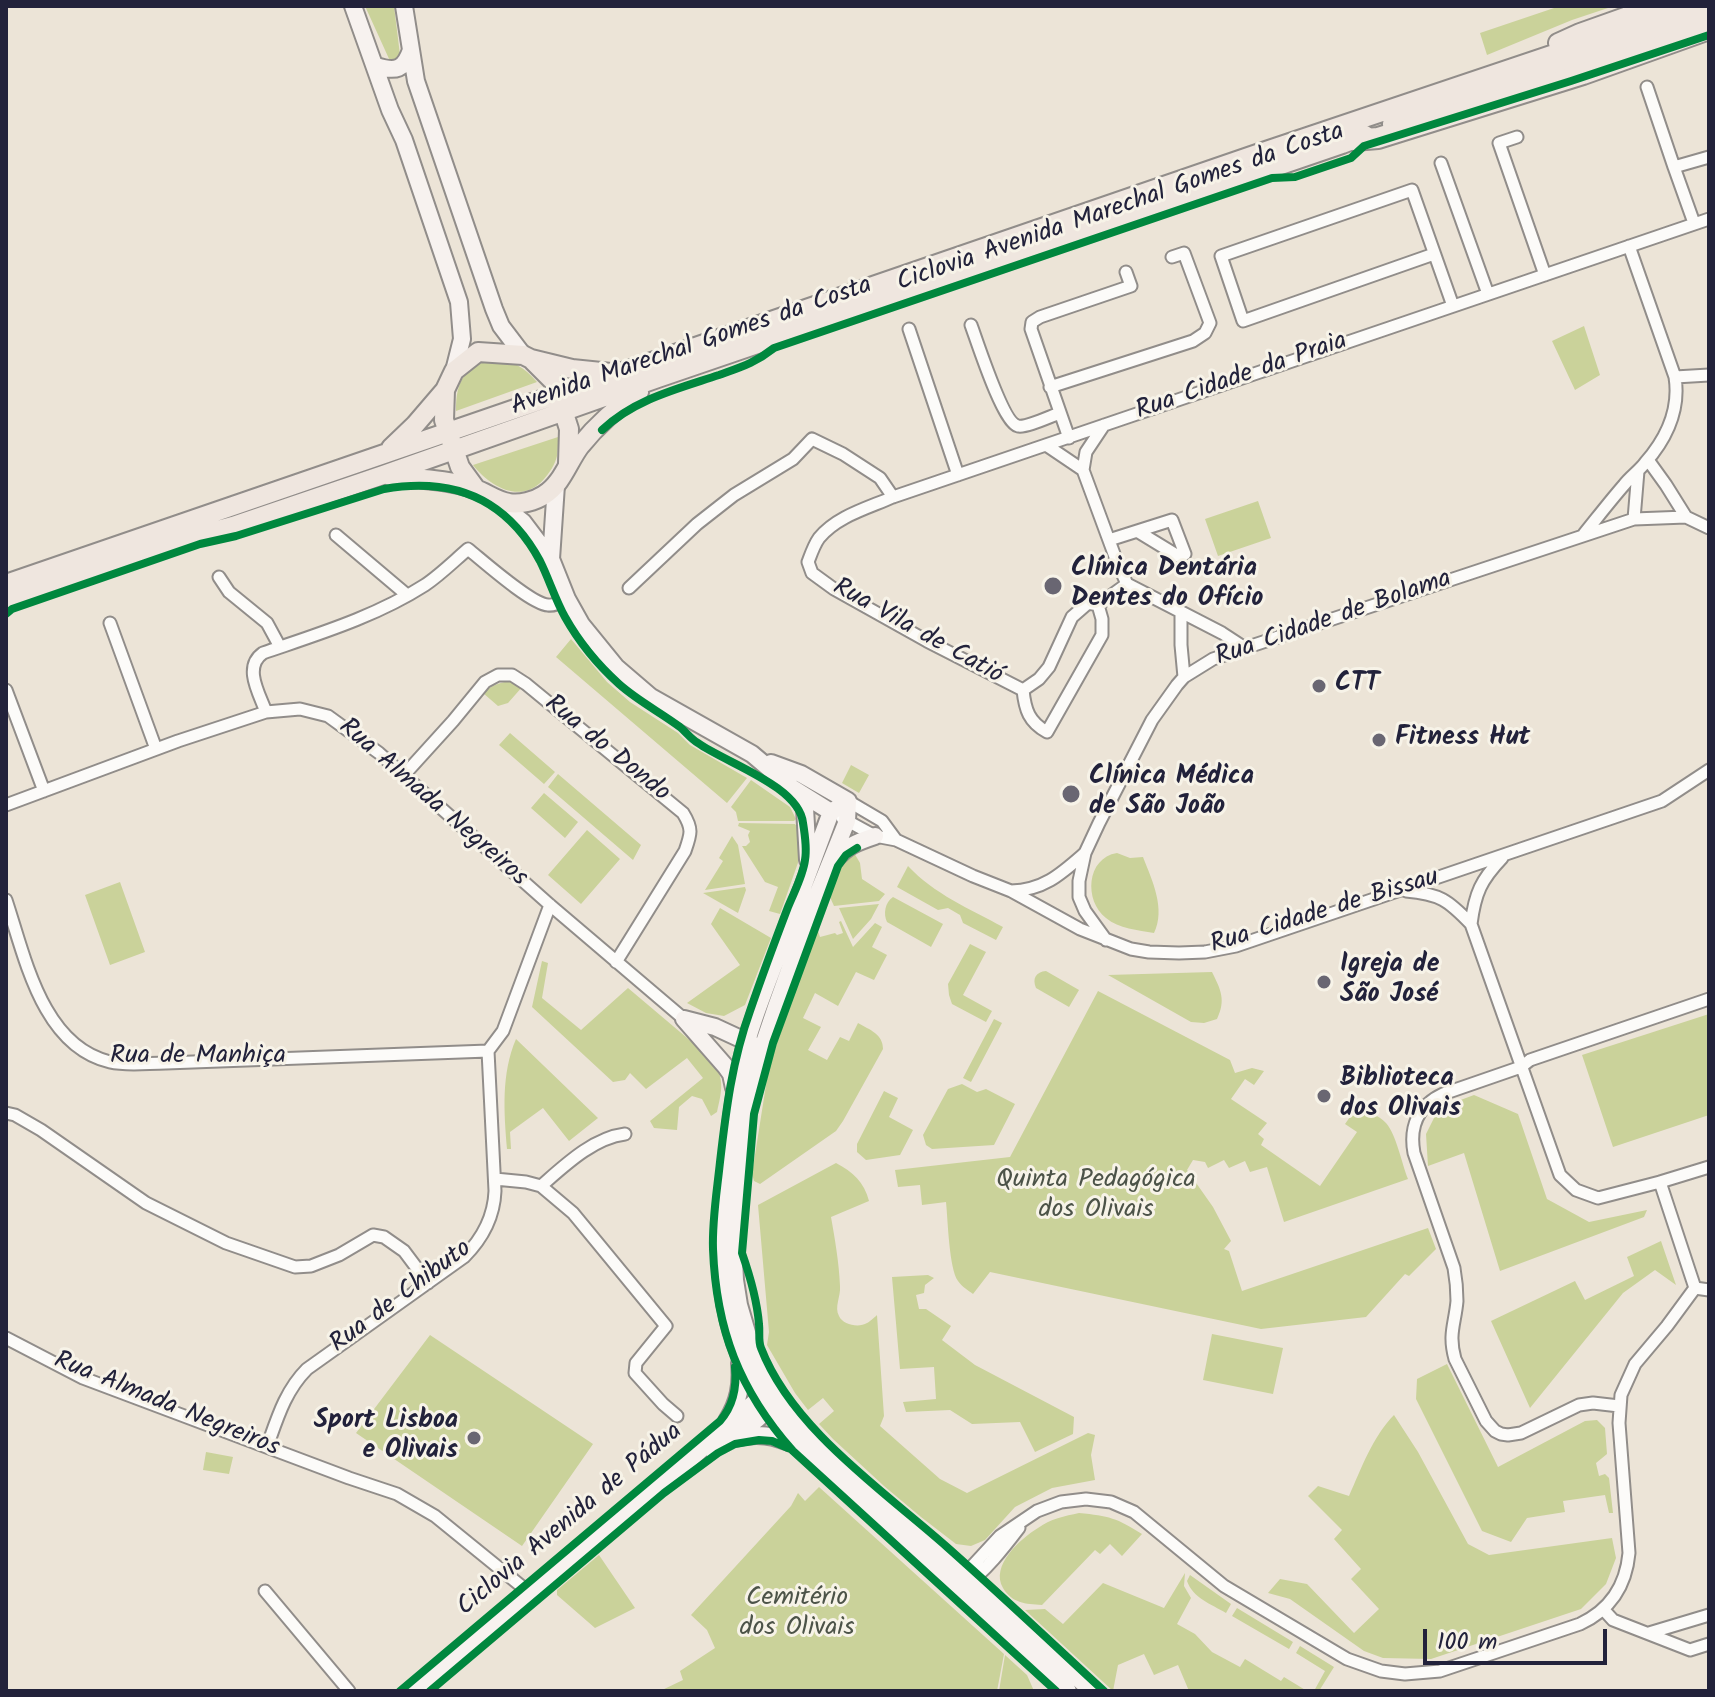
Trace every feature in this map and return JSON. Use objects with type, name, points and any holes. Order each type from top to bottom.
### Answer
[{"type":"highway","points":[[1354,140],[1378,138],[1614,63],[1709,29]]},
{"type":"highway","points":[[1549,71],[1614,63]]},
{"type":"main road","points":[[353,6],[390,110],[404,140],[459,302],[462,339],[454,371],[445,390],[386,453]]},
{"type":"main road","points":[[404,6],[416,81],[494,309],[501,326],[527,357],[554,382],[569,429],[568,463]]},
{"type":"main road","points":[[1489,76],[1580,33],[1656,6]]},
{"type":"main road","name":"Avenida Marechal Gomes da Costa","points":[[561,403],[617,374],[1697,6]]},
{"type":"main road","name":"Avenida Marechal Gomes da Costa","points":[[6,601],[383,475],[451,441],[561,403],[658,378],[1709,16]]},
{"type":"main road","points":[[376,66],[396,69],[404,65],[411,50]]},
{"type":"main road","points":[[454,371],[478,352],[527,357],[572,369],[617,374]]},
{"type":"main road","points":[[383,475],[447,481],[476,489],[495,500],[512,504],[529,502],[544,496],[556,485],[580,446],[607,417],[658,378]]},
{"type":"main road","points":[[445,390],[444,420],[460,467],[476,489]]},
{"type":"main road","name":"Avenida Marechal Gomes da Costa","points":[[6,584],[386,453],[451,441]]},
{"type":"main road","name":"Rua Cidade de Bissau","points":[[551,559],[556,485]]},
{"type":"main road","name":"Rua Cidade de Bissau","points":[[495,500],[523,522],[551,559],[567,599],[595,643],[616,667],[651,697],[762,760],[801,774],[848,801]]},
{"type":"main road","name":"Rua Cidade de Bissau","points":[[762,760],[791,787],[831,812]]},
{"type":"main road","points":[[791,787],[805,808],[808,874]]},
{"type":"main road","points":[[848,801],[831,812],[764,993],[751,1047],[733,1262],[739,1305],[770,1401],[788,1411],[820,1448],[1073,1688]]},
{"type":"main road","points":[[734,1096],[751,1047],[847,821],[848,801]]},
{"type":"main road","points":[[826,872],[854,842],[875,836]]},
{"type":"main road","points":[[715,1027],[742,1018],[764,993]]},
{"type":"main road","points":[[684,1019],[715,1027],[751,1047]]},
{"type":"main road","points":[[684,1019],[731,1074],[734,1084],[720,1246],[721,1281],[739,1353],[741,1387],[725,1434]]},
{"type":"main road","points":[[701,1039],[722,1049],[751,1047]]},
{"type":"main road","points":[[739,1353],[800,1447]]},
{"type":"main road","points":[[415,1691],[686,1463],[770,1401]]},
{"type":"main road","points":[[725,1434],[766,1434],[800,1447],[964,1582]]},
{"type":"street","points":[[1647,87],[1694,223]]},
{"type":"street","points":[[1517,137],[1499,143],[1545,275]]},
{"type":"street","points":[[1674,167],[1709,157]]},
{"type":"street","points":[[1441,163],[1488,294]]},
{"type":"street","points":[[1434,254],[1243,321],[1221,256],[1412,190],[1453,306]]},
{"type":"street","name":"Rua Cidade da Praia","points":[[812,573],[808,562],[817,540],[848,516],[893,497],[1709,219]]},
{"type":"street","points":[[1583,535],[1648,460],[1670,424],[1678,393],[1629,246]]},
{"type":"street","points":[[1050,387],[1193,341],[1205,333],[1210,323],[1184,253],[1172,257]]},
{"type":"street","points":[[1069,438],[1031,329],[1032,322],[1131,286],[1126,272]]},
{"type":"street","points":[[971,325],[999,399],[1014,424],[1022,426],[1060,413]]},
{"type":"street","points":[[909,329],[958,475]]},
{"type":"street","points":[[1675,377],[1709,375]]},
{"type":"street","points":[[1104,425],[1086,452],[1083,470],[1127,584],[1245,648]]},
{"type":"street","points":[[629,588],[697,524],[734,495],[793,459],[812,439],[843,454],[880,478],[893,497]]},
{"type":"street","points":[[1046,445],[1083,470]]},
{"type":"street","points":[[1648,460],[1686,517]]},
{"type":"street","points":[[1638,471],[1634,519],[1686,517],[1709,528]]},
{"type":"street","name":"Rua Cidade de Bolama","points":[[1106,940],[1079,897],[1085,853],[1152,720],[1184,677],[1213,659],[1634,519]]},
{"type":"street","points":[[1109,540],[1137,531]]},
{"type":"street","points":[[336,535],[407,595]]},
{"type":"street","points":[[266,712],[252,672],[256,658],[357,620],[407,595],[427,584],[468,549],[539,603],[550,606],[567,599]]},
{"type":"street","name":"Rua Vila de Catió","points":[[812,573],[834,589],[914,634],[1023,690]]},
{"type":"street","points":[[219,577],[229,592],[267,623],[280,647]]},
{"type":"street","name":"Rua Vila de Catió","points":[[1023,690],[1049,667],[1072,617],[1088,603],[1098,605],[1127,584]]},
{"type":"street","name":"Rua Vila de Catió","points":[[1023,690],[1031,720],[1047,732],[1102,635],[1098,605]]},
{"type":"street","points":[[1181,612],[1184,677]]},
{"type":"street","points":[[110,623],[156,749]]},
{"type":"street","name":"Rua do Dondo","points":[[404,775],[485,682],[498,675],[512,675],[683,813],[691,835],[685,851],[616,962]]},
{"type":"street","points":[[6,690],[44,791]]},
{"type":"street","name":"Rua Almada Negreiros","points":[[6,805],[266,712],[300,709],[328,716],[379,753],[684,1019]]},
{"type":"street","name":"Rua Cidade de Bissau","points":[[831,812],[875,836],[896,840],[1011,891],[1106,940],[1131,949],[1179,953],[1236,946],[1662,801],[1709,770]]},
{"type":"street","name":"Rua Cidade de Bissau","points":[[848,801],[882,821],[896,840]]},
{"type":"street","name":"Rua Cidade de Bolama","points":[[1011,891],[1041,886],[1085,853]]},
{"type":"street","points":[[1471,924],[1474,899],[1485,876],[1504,855]]},
{"type":"street","points":[[1402,890],[1431,893],[1453,905],[1471,924],[1560,1175],[1576,1190],[1598,1198],[1709,1167]]},
{"type":"street","name":"Rua de Manhiça","points":[[6,900],[47,1010],[71,1041],[96,1058],[115,1063],[166,1063],[488,1051]]},
{"type":"street","points":[[488,1051],[503,1031],[550,905]]},
{"type":"street","points":[[1619,1406],[1579,1405],[1515,1435],[1503,1435],[1486,1421],[1455,1359],[1451,1336],[1457,1298],[1454,1268],[1414,1153],[1412,1135],[1421,1110],[1435,1098],[1521,1067],[1530,1060],[1709,999]]},
{"type":"street","name":"Rua de Chibuto","points":[[267,1447],[284,1401],[297,1378],[464,1257],[482,1235],[493,1207],[495,1179],[488,1051]]},
{"type":"street","points":[[6,1113],[41,1130],[146,1203],[226,1243],[295,1267],[311,1266],[339,1255],[373,1235],[384,1237],[404,1251],[428,1283]]},
{"type":"street","points":[[541,1186],[608,1136],[625,1134]]},
{"type":"street","points":[[495,1179],[541,1186],[573,1213],[666,1326],[636,1363],[635,1373],[677,1416]]},
{"type":"street","points":[[1660,1182],[1695,1288]]},
{"type":"street","points":[[964,1582],[1007,1543],[1026,1518],[1048,1506],[1073,1500],[1102,1500],[1145,1519],[1224,1586],[1347,1659],[1381,1671],[1405,1674],[1440,1671],[1580,1624],[1603,1609],[1616,1595],[1626,1575],[1629,1553],[1619,1430],[1619,1406],[1625,1384],[1635,1364],[1695,1288]]},
{"type":"street","points":[[1695,1288],[1709,1290]]},
{"type":"street","name":"Rua Almada Negreiros","points":[[6,1338],[83,1378],[397,1494],[435,1516],[531,1594]]},
{"type":"street","points":[[265,1591],[349,1691]]},
{"type":"street","points":[[1603,1609],[1613,1620],[1690,1650],[1709,1644]]},
{"type":"street","points":[[1648,1634],[1709,1615]]},
{"type":"green space","points":[[365,6],[394,6],[400,55],[397,60],[390,61]]},
{"type":"green space","points":[[1560,6],[1614,6],[1487,55],[1480,33]]},
{"type":"green space","points":[[1584,326],[1600,375],[1575,390],[1552,341]]},
{"type":"green space","points":[[494,358],[518,366],[537,382],[456,411],[458,391],[464,377],[475,366]]},
{"type":"green space","points":[[558,437],[557,456],[552,469],[535,487],[526,491],[516,492],[497,486],[473,465]]},
{"type":"green space","points":[[1258,501],[1271,538],[1218,556],[1205,519]]},
{"type":"green space","points":[[571,639],[607,682],[630,702],[678,733],[690,745],[747,778],[727,803],[556,657]]},
{"type":"green space","points":[[512,681],[523,686],[508,703],[498,706],[483,693],[496,684]]},
{"type":"green space","points":[[510,733],[555,772],[544,784],[499,745]]},
{"type":"green space","points":[[851,765],[869,775],[859,793],[842,783]]},
{"type":"green space","points":[[558,774],[641,845],[633,860],[548,787]]},
{"type":"green space","points":[[751,780],[790,807],[796,819],[738,821],[731,807]]},
{"type":"green space","points":[[544,793],[578,822],[565,838],[531,808]]},
{"type":"green space","points":[[739,823],[795,824],[797,827],[800,857],[780,914],[769,911],[778,887],[765,882],[742,846],[750,842],[750,831],[738,826]]},
{"type":"green space","points":[[587,830],[620,859],[581,904],[548,875]]},
{"type":"green space","points":[[732,836],[738,845],[745,884],[705,890],[723,861],[719,858]]},
{"type":"green space","points":[[853,851],[860,863],[862,879],[885,894],[879,901],[834,906],[829,895],[841,864]]},
{"type":"green space","points":[[1117,853],[1130,858],[1143,857],[1158,904],[1154,933],[1111,922],[1099,911],[1094,901],[1094,871],[1099,863]]},
{"type":"green space","points":[[908,866],[941,893],[1003,927],[996,940],[963,923],[960,915],[948,908],[938,910],[897,887]]},
{"type":"green space","points":[[120,882],[145,952],[110,965],[85,895]]},
{"type":"green space","points":[[745,887],[738,913],[703,893]]},
{"type":"green space","points":[[893,897],[943,924],[931,947],[887,922],[886,908]]},
{"type":"green space","points":[[879,904],[871,919],[853,939],[839,908]]},
{"type":"green space","points":[[720,908],[771,938],[745,1005],[724,1016],[706,1013],[687,1003],[740,965],[711,924]]},
{"type":"green space","points":[[841,921],[853,947],[875,923],[882,927],[872,947],[887,955],[874,980],[856,972],[838,1006],[815,993],[803,1018],[821,1027],[808,1050],[827,1060],[840,1037],[849,1041],[858,1023],[878,1036],[883,1049],[836,1131],[760,1184],[754,1181],[752,1174],[769,1066],[817,928],[820,937],[837,935],[843,933]]},
{"type":"green space","points":[[970,944],[986,952],[963,995],[992,1011],[986,1022],[952,1004],[949,995],[948,984]]},
{"type":"green space","points":[[542,961],[548,963],[542,998],[581,1030],[628,988],[712,1059],[721,1085],[717,1112],[711,1116],[702,1099],[692,1096],[679,1107],[677,1130],[654,1128],[650,1121],[703,1078],[687,1058],[646,1089],[630,1073],[625,1080],[613,1082],[532,1007]]},
{"type":"green space","points":[[1046,971],[1079,990],[1069,1007],[1036,988],[1036,976]]},
{"type":"green space","points":[[1212,972],[1222,1001],[1217,1019],[1204,1023],[1191,1022],[1108,975]]},
{"type":"green space","name":"Quinta Pedagógica dos Olivais","points":[[1098,991],[1230,1060],[1235,1073],[1252,1068],[1264,1071],[1254,1085],[1245,1079],[1231,1099],[1267,1123],[1258,1134],[1264,1139],[1261,1145],[1320,1186],[1357,1132],[1345,1124],[1357,1107],[1383,1120],[1393,1134],[1408,1179],[1284,1222],[1267,1167],[1250,1172],[1245,1161],[1229,1168],[1224,1160],[1208,1168],[1205,1162],[1193,1160],[1187,1170],[1213,1207],[1231,1241],[1224,1249],[1229,1251],[1242,1291],[1428,1228],[1436,1249],[1409,1276],[1405,1274],[1366,1317],[1261,1329],[990,1272],[973,1294],[965,1288],[958,1281],[953,1266],[946,1202],[922,1205],[920,1185],[898,1187],[895,1170],[1010,1157]]},
{"type":"green space","points":[[1709,1014],[1709,1115],[1613,1147],[1582,1055]]},
{"type":"green space","points":[[994,1019],[1002,1023],[971,1082],[963,1078]]},
{"type":"green space","points":[[516,1039],[598,1118],[569,1141],[543,1108],[510,1132],[511,1149],[507,1149],[506,1079]]},
{"type":"green space","points":[[962,1084],[977,1092],[986,1089],[1015,1104],[994,1145],[932,1149],[926,1145],[923,1135],[948,1089]]},
{"type":"green space","points":[[884,1091],[898,1098],[889,1117],[913,1130],[900,1155],[866,1160],[857,1152],[857,1144]]},
{"type":"green space","points":[[1474,1095],[1518,1114],[1547,1199],[1589,1222],[1647,1210],[1644,1217],[1500,1271],[1464,1153],[1428,1166],[1426,1134],[1439,1108]]},
{"type":"green space","points":[[836,1163],[857,1178],[869,1201],[831,1217],[837,1251],[839,1316],[852,1325],[860,1325],[877,1315],[884,1416],[880,1426],[940,1479],[967,1493],[1088,1433],[1095,1435],[1091,1455],[1095,1480],[1052,1488],[1015,1507],[985,1540],[971,1546],[956,1544],[884,1486],[819,1424],[834,1411],[823,1398],[808,1410],[767,1345],[769,1332],[758,1205]]},
{"type":"green space","points":[[1661,1241],[1676,1285],[1655,1270],[1623,1293],[1530,1408],[1491,1321],[1575,1281],[1585,1300],[1634,1276],[1627,1257]]},
{"type":"green space","points":[[928,1275],[934,1278],[925,1285],[924,1293],[916,1295],[919,1309],[926,1309],[951,1326],[942,1340],[975,1365],[1074,1417],[1073,1434],[1035,1452],[1020,1422],[972,1424],[950,1410],[906,1412],[903,1402],[936,1399],[934,1367],[900,1369],[892,1277]]},
{"type":"green space","points":[[1212,1334],[1283,1348],[1273,1394],[1203,1380]]},
{"type":"green space","name":"Sport Lisboa e Olivais","points":[[430,1335],[593,1444],[522,1546],[356,1433]]},
{"type":"green space","points":[[1447,1364],[1498,1467],[1585,1421],[1597,1420],[1605,1428],[1607,1454],[1596,1463],[1599,1476],[1605,1474],[1609,1478],[1613,1513],[1609,1513],[1605,1495],[1563,1501],[1565,1512],[1527,1518],[1511,1542],[1482,1531],[1416,1399],[1417,1379]]},
{"type":"green space","points":[[1394,1415],[1418,1452],[1468,1544],[1489,1555],[1612,1538],[1616,1558],[1606,1584],[1581,1609],[1431,1659],[1383,1658],[1364,1651],[1290,1599],[1268,1593],[1280,1579],[1307,1584],[1354,1633],[1379,1609],[1351,1579],[1361,1569],[1334,1539],[1342,1530],[1308,1496],[1318,1486],[1349,1496],[1374,1443]]},
{"type":"green space","points":[[206,1452],[233,1457],[229,1474],[203,1470]]},
{"type":"green space","name":"Cemitério dos Olivais","points":[[819,1487],[1004,1654],[997,1691],[660,1691],[683,1680],[680,1671],[715,1648],[707,1630],[691,1615],[791,1506],[798,1493],[805,1501]]},
{"type":"green space","points":[[1079,1513],[1112,1519],[1142,1534],[1122,1556],[1110,1544],[1100,1554],[1095,1550],[1042,1605],[1010,1597],[1000,1580],[1000,1571],[1009,1554],[1043,1525]]},
{"type":"green space","points":[[599,1555],[635,1608],[595,1628],[557,1595],[557,1590]]},
{"type":"green space","points":[[1185,1573],[1184,1586],[1191,1598],[1177,1624],[1195,1634],[1212,1652],[1240,1667],[1245,1659],[1281,1681],[1284,1677],[1307,1691],[1189,1691],[1178,1665],[1154,1675],[1144,1654],[1118,1665],[1113,1691],[1025,1610],[1045,1609],[1063,1624],[1103,1583],[1164,1608]]},
{"type":"green space","points":[[1190,1575],[1231,1604],[1226,1613],[1194,1592],[1187,1581]]},
{"type":"green space","points":[[1237,1608],[1293,1642],[1289,1649],[1232,1616]]},
{"type":"green space","points":[[1300,1646],[1334,1667],[1319,1691],[1314,1691],[1325,1671],[1296,1653]]},
{"type":"green space","points":[[1005,1655],[1027,1675],[1034,1691],[999,1691]]},
{"type":"cycle path","name":"Ciclovia Avenida Marechal Gomes da Costa","points":[[602,430],[642,403],[741,367],[774,348],[1272,178],[1295,177],[1351,158],[1364,146],[1709,35]]},
{"type":"cycle path","points":[[6,614],[12,609],[200,544],[236,536],[384,489],[432,486],[454,490],[494,507],[511,521],[540,561],[570,626],[589,653],[619,684],[695,741],[760,777],[789,798],[803,823],[806,856],[744,1030],[730,1086],[722,1143],[713,1249],[725,1332],[758,1405],[793,1451],[1056,1691]]},
{"type":"cycle path","points":[[857,848],[846,855],[838,866],[773,1043],[754,1114],[742,1253],[757,1306],[760,1345],[775,1378],[817,1432],[1104,1691]]},
{"type":"cycle path","name":"Ciclovia Avenida de Pádua","points":[[400,1691],[720,1421],[733,1396],[735,1367]]},
{"type":"cycle path","points":[[430,1691],[664,1493],[718,1453],[735,1444],[759,1440],[772,1441],[788,1448]]},
{"type":"place","name":"Clínica Dentária Dentes do Ofício","points":[[1053,586]]},
{"type":"place","name":"CTT","points":[[1319,686]]},
{"type":"place","name":"Fitness Hut","points":[[1379,740]]},
{"type":"place","name":"Clínica Médica de São João","points":[[1071,794]]},
{"type":"place","name":"Igreja de São José","points":[[1324,982]]},
{"type":"place","name":"Biblioteca dos Olivais","points":[[1324,1096]]},
{"type":"place","name":"Sport Lisboa e Olivais","points":[[474,1438]]}]
